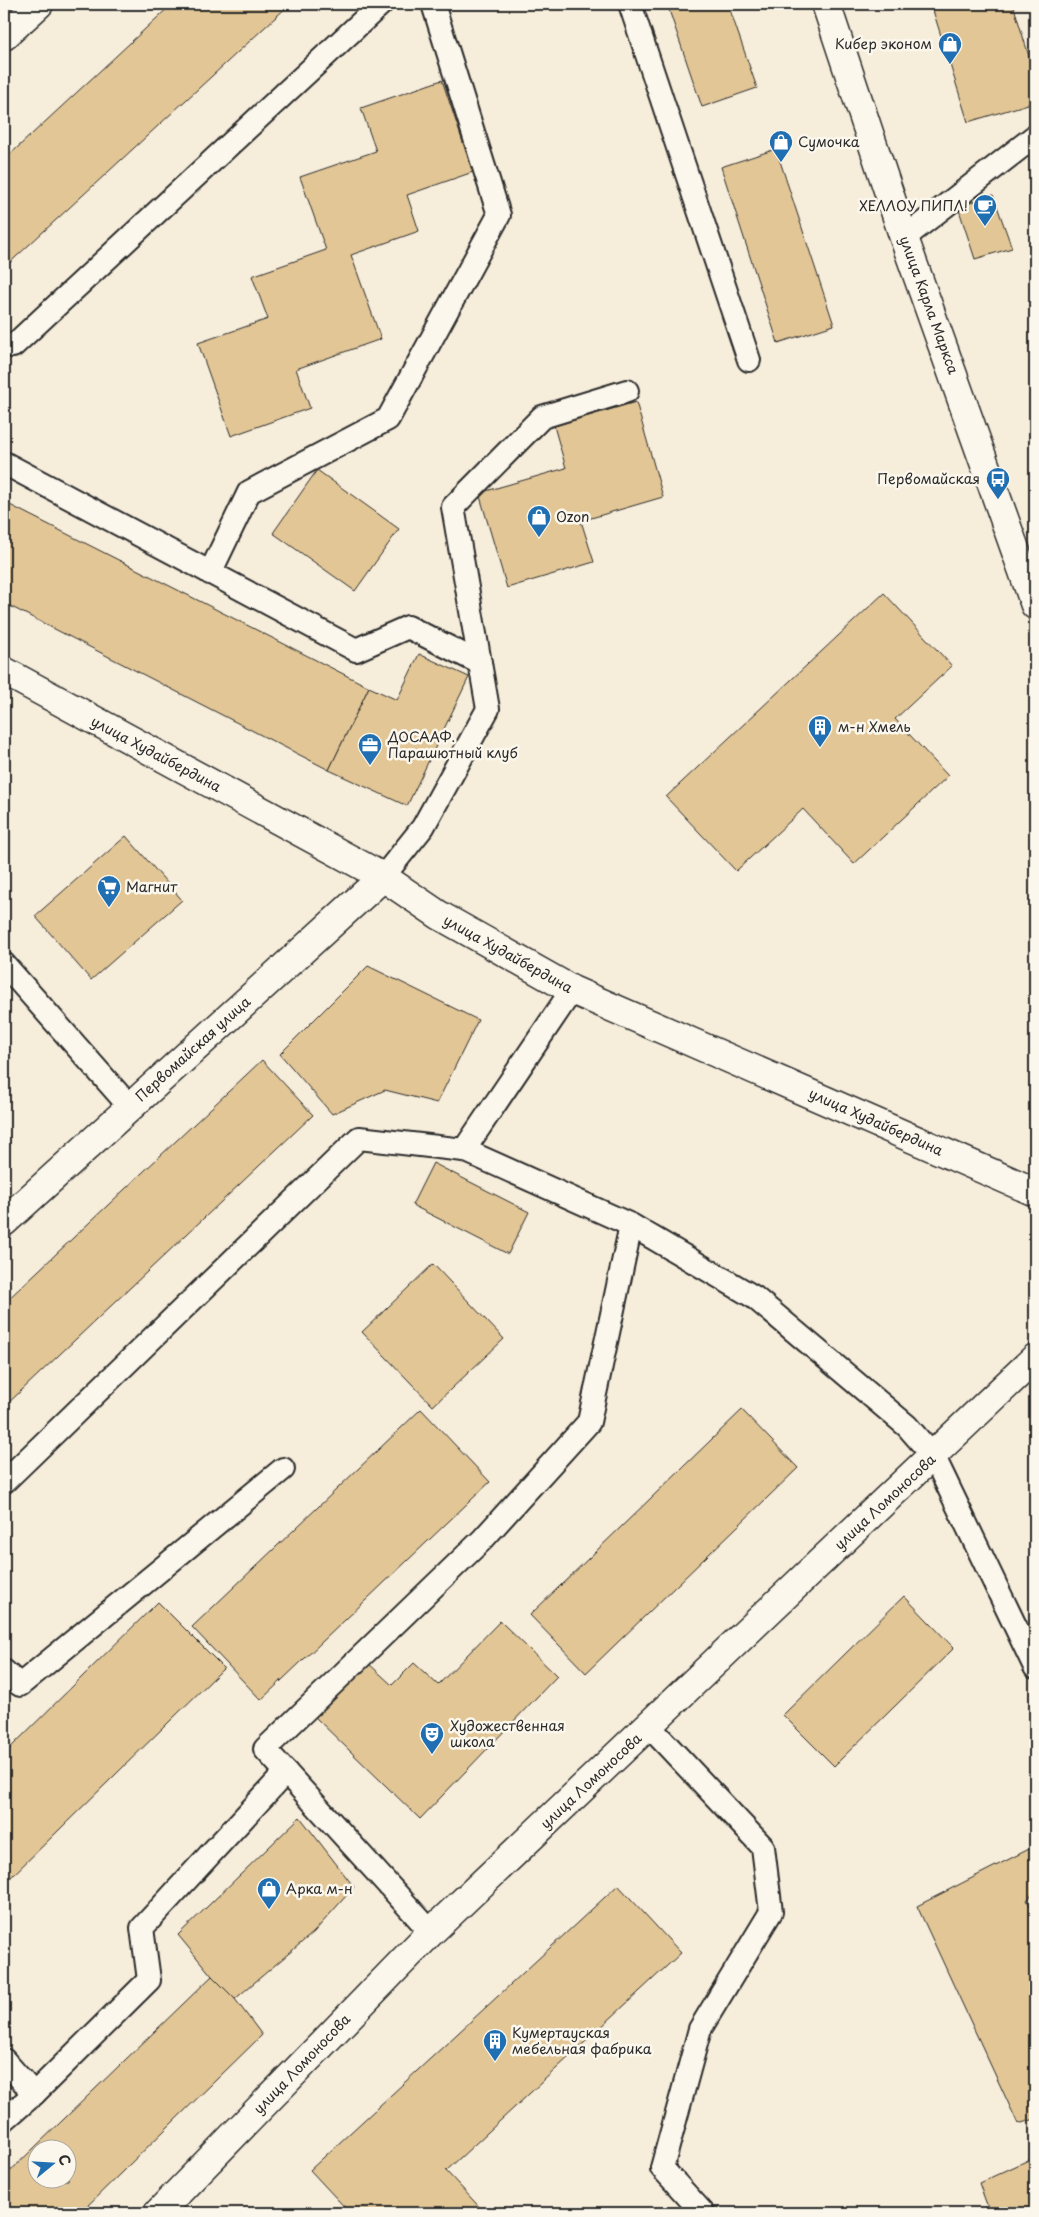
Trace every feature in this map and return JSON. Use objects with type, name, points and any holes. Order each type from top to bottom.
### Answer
[{"type":"street","points":[[4,36],[39,4]]},
{"type":"street","name":"улица Карла Маркса","points":[[826,4],[904,238],[1035,605]]},
{"type":"street","name":"улица Худайбердина","points":[[4,671],[382,877],[439,915],[572,990],[1035,1192]]},
{"type":"street","name":"Первомайская улица","points":[[4,1222],[382,877]]},
{"type":"street","name":"улица Ломоносова","points":[[158,2213],[431,1932],[934,1457],[1035,1358]]},
{"type":"lane","points":[[4,345],[13,346],[380,4]]},
{"type":"lane","points":[[210,572],[249,492],[388,419],[499,216],[433,4]]},
{"type":"lane","points":[[630,4],[750,360]]},
{"type":"lane","points":[[904,238],[1035,136]]},
{"type":"lane","points":[[382,877],[423,827],[488,709],[453,507],[542,417],[628,391]]},
{"type":"lane","points":[[4,463],[356,650],[408,626],[480,664]]},
{"type":"lane","points":[[4,964],[130,1107]]},
{"type":"lane","points":[[464,1150],[572,990]]},
{"type":"lane","points":[[4,1482],[359,1138],[464,1150],[631,1226],[754,1297],[906,1426],[934,1457],[1035,1667]]},
{"type":"lane","points":[[431,1932],[265,1749],[483,1540],[589,1422],[631,1226]]},
{"type":"lane","points":[[4,1671],[20,1685],[283,1469]]},
{"type":"lane","points":[[649,1726],[763,1847],[771,1912],[700,2029],[662,2168],[702,2213]]},
{"type":"lane","points":[[4,2120],[34,2094],[149,1980],[142,1928],[286,1772]]},
{"type":"lane","points":[[4,2060],[34,2094]]},
{"type":"building","points":[[172,4],[290,4],[4,268],[4,160]]},
{"type":"building","points":[[667,4],[728,4],[757,88],[702,107]]},
{"type":"building","points":[[931,4],[1013,4],[1035,76],[1035,102],[968,122]]},
{"type":"building","points":[[442,80],[473,172],[407,195],[419,231],[351,255],[381,339],[296,369],[310,408],[231,436],[198,343],[268,319],[252,276],[326,250],[300,177],[376,151],[361,108]]},
{"type":"building","points":[[776,149],[834,325],[778,343],[721,167]]},
{"type":"building","name":"ХЕЛЛОУ ПИПЛ!","points":[[993,195],[1012,248],[975,259],[958,207]]},
{"type":"building","points":[[636,402],[663,497],[581,521],[594,562],[507,588],[479,493],[566,468],[554,426]]},
{"type":"building","points":[[317,470],[399,529],[355,591],[273,533]]},
{"type":"building","points":[[4,502],[369,687],[329,770],[4,603]]},
{"type":"building","name":"м-н Хмель","points":[[884,593],[952,666],[895,719],[948,776],[854,864],[803,809],[736,871],[666,797]]},
{"type":"building","points":[[419,654],[469,677],[407,806],[329,770],[369,687],[397,700]]},
{"type":"building","name":"Магнит","points":[[126,836],[182,900],[91,980],[35,916]]},
{"type":"building","points":[[368,966],[478,1020],[437,1103],[385,1090],[332,1114],[280,1054]]},
{"type":"building","points":[[262,1060],[313,1115],[4,1407],[4,1303]]},
{"type":"building","points":[[433,1163],[529,1212],[508,1254],[412,1205]]},
{"type":"building","points":[[433,1264],[504,1339],[433,1406],[362,1332]]},
{"type":"building","points":[[421,1409],[490,1482],[261,1700],[192,1627]]},
{"type":"building","points":[[742,1410],[798,1468],[586,1673],[530,1615]]},
{"type":"building","points":[[904,1596],[954,1648],[834,1766],[783,1715]]},
{"type":"building","points":[[158,1602],[224,1668],[4,1884],[4,1754]]},
{"type":"building","name":"Художественная школа","points":[[500,1621],[557,1676],[420,1819],[315,1717],[368,1663],[392,1685],[414,1663],[438,1685]]},
{"type":"building","name":"Арка м-н","points":[[300,1817],[354,1887],[314,1932],[235,1999],[212,1976],[178,1935]]},
{"type":"building","points":[[1035,1846],[1035,1891],[1027,1900],[1035,1915],[1035,2119],[1018,2124],[917,1906]]},
{"type":"building","name":"Кумертауская мебельная фабрика","points":[[618,1885],[681,1953],[446,2171],[485,2213],[350,2213],[310,2170]]},
{"type":"building","points":[[212,1976],[235,1999],[262,2035],[80,2213],[4,2213],[4,2177],[28,2154],[28,2190],[78,2190],[78,2140],[42,2140]]},
{"type":"building","points":[[1035,2157],[1035,2213],[990,2213],[979,2183]]},
{"type":"place","name":"Кибер эконом","points":[[950,65]]},
{"type":"place","name":"Сумочка","points":[[781,163]]},
{"type":"place","name":"ХЕЛЛОУ ПИПЛ!","points":[[985,227]]},
{"type":"place","name":"Первомайская","points":[[998,500]]},
{"type":"place","name":"Ozon","points":[[539,538]]},
{"type":"place","name":"м-н Хмель","points":[[820,748]]},
{"type":"place","name":"ДОСААФ. Парашютный клуб","points":[[370,766]]},
{"type":"place","name":"Магнит","points":[[109,908]]},
{"type":"place","name":"Художественная школа","points":[[432,1755]]},
{"type":"place","name":"Арка м-н","points":[[269,1910]]},
{"type":"place","name":"Кумертауская мебельная фабрика","points":[[495,2062]]}]
